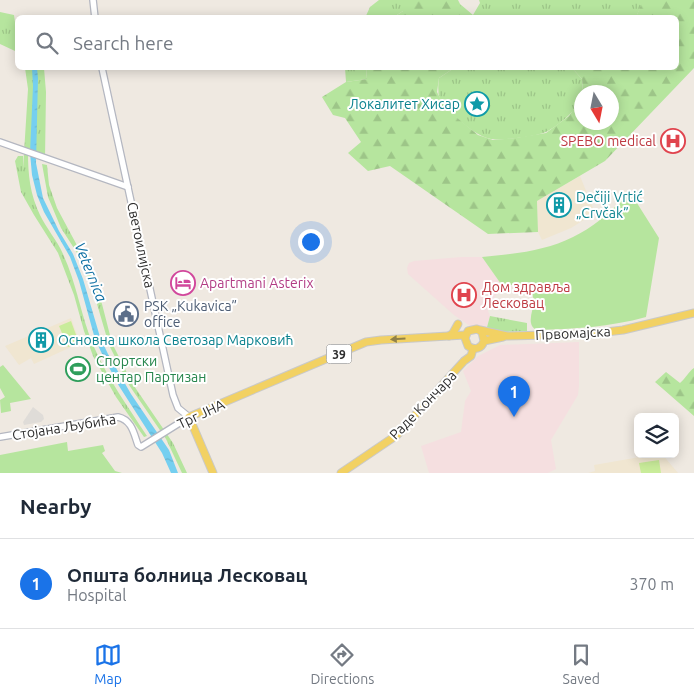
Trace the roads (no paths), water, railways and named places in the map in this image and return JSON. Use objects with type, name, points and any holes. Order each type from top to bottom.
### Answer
[{"type":"main road","name":"Првомајска","points":[[480,330],[507,336],[582,335],[623,330],[694,313]]},
{"type":"main road","points":[[446,337],[453,334],[458,324]]},
{"type":"main road","points":[[471,330],[480,330],[484,335],[484,341],[481,346],[473,349],[466,344],[465,336],[471,330]]},
{"type":"main road","name":"39","points":[[446,337],[465,336]]},
{"type":"main road","points":[[484,341],[507,336]]},
{"type":"main road","name":"Трг ЈНА","points":[[190,417],[366,342],[446,337]]},
{"type":"main road","name":"Раде Кончара","points":[[341,473],[397,435],[464,361],[471,356],[473,349]]},
{"type":"main road","points":[[190,417],[213,473]]},
{"type":"street","points":[[93,0],[94,15]]},
{"type":"street","name":"Светоилијска","points":[[102,70],[173,395],[178,408],[190,417]]},
{"type":"street","points":[[0,142],[128,187]]},
{"type":"street","name":"Стојана Љубића","points":[[0,437],[118,417],[125,419],[130,425],[138,446],[144,445]]},
{"type":"street","name":"Трг ЈНА","points":[[144,445],[190,417]]},
{"type":"water","points":[[32,70],[37,70],[36,163],[43,198],[73,254],[83,279],[100,337],[108,354],[131,394],[169,450],[178,473],[171,473],[162,453],[119,386],[103,356],[95,339],[79,281],[70,257],[44,212],[37,195],[32,175],[30,153]]},
{"type":"place","name":"Локалитет Хисар","points":[[477,104]]},
{"type":"place","name":"SPEBO medical","points":[[673,141]]},
{"type":"place","name":"Dečiji Vrtić „Crvčak”","points":[[559,205]]},
{"type":"place","name":"Apartmani Asterix","points":[[183,283]]},
{"type":"place","name":"Дом здравља Лесковац","points":[[464,295]]},
{"type":"place","name":"PSK „Kukavica” office","points":[[126,314]]},
{"type":"place","name":"Основна школа Светозар Марковић","points":[[41,340]]},
{"type":"place","name":"Спортски центар Партизан","points":[[78,369]]},
{"type":"place","name":"Општа болница Лесковац","points":[[514,417]]},
{"type":"water label","name":"Veternica","points":[[91,272]]}]
